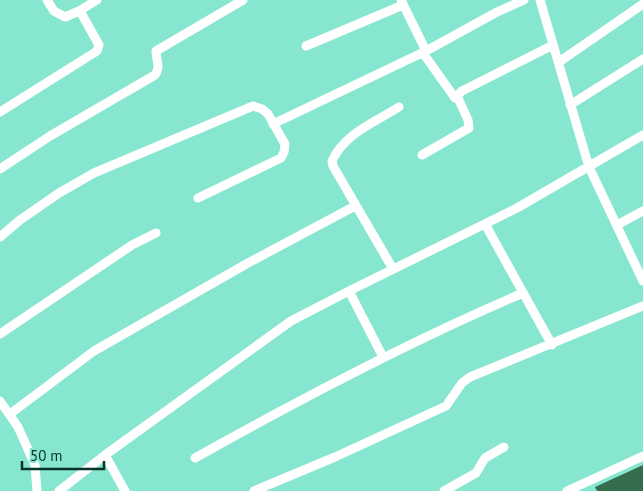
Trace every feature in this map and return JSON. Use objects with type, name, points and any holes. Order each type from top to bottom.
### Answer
[{"type":"street","points":[[47,0],[54,11],[65,17],[80,11],[97,0]]},
{"type":"street","points":[[0,169],[50,136],[155,75],[158,71],[156,51],[243,0]]},
{"type":"street","points":[[273,124],[426,51],[497,12],[524,0]]},
{"type":"street","points":[[540,0],[560,62],[570,105],[589,167],[642,275]]},
{"type":"street","points":[[306,46],[402,2],[426,51],[423,53],[455,98]]},
{"type":"street","points":[[560,62],[643,4]]},
{"type":"street","points":[[0,112],[96,50],[100,45],[80,11]]},
{"type":"street","points":[[422,155],[469,128],[468,120],[458,98],[462,91],[553,45]]},
{"type":"street","points":[[570,105],[643,59]]},
{"type":"street","points":[[0,237],[20,220],[59,193],[94,173],[253,106],[262,109],[268,114],[284,144],[284,152],[281,158],[198,198]]},
{"type":"street","points":[[393,269],[355,206],[332,161],[342,145],[353,135],[400,107]]},
{"type":"street","points":[[59,491],[105,455],[291,321],[517,208],[643,135]]},
{"type":"street","points":[[10,414],[94,351],[248,263],[355,206]]},
{"type":"street","points":[[617,225],[643,211]]},
{"type":"street","points":[[485,224],[552,344]]},
{"type":"street","points":[[0,334],[132,245],[156,233]]},
{"type":"street","points":[[348,291],[383,357]]},
{"type":"street","points":[[194,458],[383,357],[523,292]]},
{"type":"street","points":[[254,491],[335,457],[446,406],[462,383],[470,377],[643,306]]},
{"type":"street","points":[[0,401],[18,427],[34,466],[37,491]]},
{"type":"street","points":[[444,491],[476,473],[485,458],[504,447]]},
{"type":"street","points":[[105,455],[126,491]]},
{"type":"street","points":[[567,491],[643,456]]},
{"type":"building","points":[[643,465],[643,491],[597,491],[595,487]]}]
